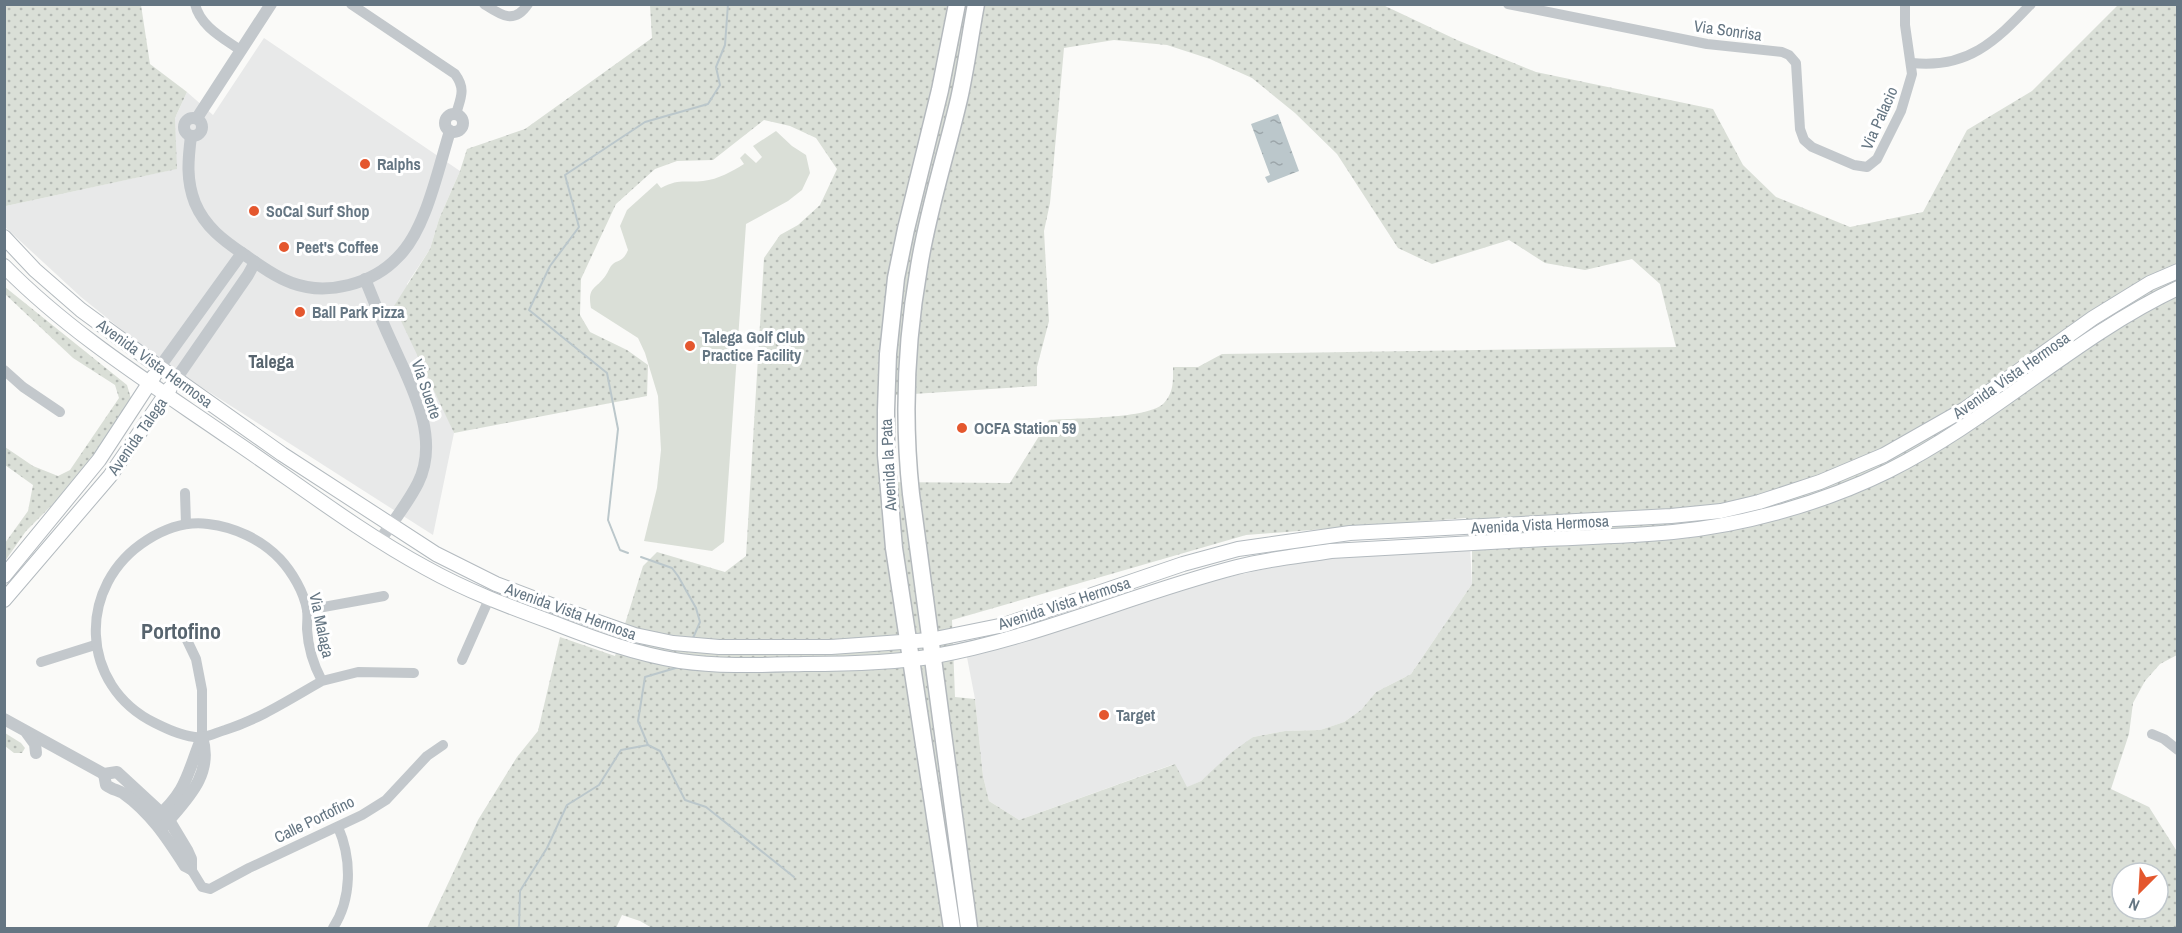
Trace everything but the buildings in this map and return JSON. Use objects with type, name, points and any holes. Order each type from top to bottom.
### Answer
[{"type":"highway","name":"Avenida la Pata","points":[[952,928],[889,506],[886,445],[888,354],[896,278],[940,90],[957,4]]},
{"type":"highway","name":"Avenida la Pata","points":[[969,928],[909,475],[908,350],[919,267],[935,191],[959,98],[976,4]]},
{"type":"main road","name":"Avenida Vista Hermosa","points":[[4,237],[35,270],[81,310],[159,368],[390,526],[436,554],[496,584],[635,635],[664,641],[719,646],[909,650]]},
{"type":"main road","name":"Avenida Vista Hermosa","points":[[4,266],[72,327],[380,540],[426,568],[489,599],[624,648],[678,661],[777,665],[831,664],[909,650],[1007,640],[1170,587],[1236,567],[1280,557],[1330,551],[1674,532],[1764,516],[1824,497],[1887,471],[1968,424],[2096,334],[2153,299],[2178,288]]},
{"type":"main road","name":"Avenida Vista Hermosa","points":[[931,648],[1183,564],[1238,549],[1350,533],[1671,516],[1721,511],[1759,502],[1820,482],[1884,455],[1965,409],[2093,318],[2150,283],[2178,271]]},
{"type":"main road","name":"Avenida Talega","points":[[4,576],[99,460],[159,368]]},
{"type":"main road","name":"Avenida Talega","points":[[4,600],[104,484],[176,379]]},
{"type":"street","points":[[195,4],[197,14],[205,24],[240,50]]},
{"type":"street","points":[[271,4],[197,118],[202,123],[202,130],[198,135],[191,136],[187,168],[188,182],[195,204],[204,221],[217,236],[255,262],[292,283],[317,288],[352,285],[375,275],[398,258],[414,236],[424,212],[450,131],[445,124],[446,118],[450,114],[456,114],[462,95],[462,83],[455,74],[351,4]]},
{"type":"street","points":[[484,4],[500,15],[514,17],[523,12],[528,4]]},
{"type":"street","name":"Via Sonrisa","points":[[1508,4],[1707,44],[1782,52],[1789,55],[1796,63],[1800,129],[1804,140],[1812,147],[1854,165],[1867,167]]},
{"type":"street","name":"Via Palacio","points":[[1867,167],[1877,159],[1901,111],[1912,74],[1905,25],[1905,4]]},
{"type":"street","points":[[1912,63],[1942,63],[1967,57],[1999,37],[2031,4]]},
{"type":"street","name":"Avenida Talega","points":[[159,368],[242,253]]},
{"type":"street","name":"Avenida Talega","points":[[176,379],[255,262]]},
{"type":"street","name":"Via Suerte","points":[[365,279],[420,410],[425,440],[424,458],[418,482],[380,540]]},
{"type":"street","points":[[4,370],[23,387],[60,412]]},
{"type":"street","points":[[185,494],[186,524]]},
{"type":"street","name":"Via Malaga","points":[[322,681],[311,655],[307,631],[307,610],[292,574],[263,544],[225,526],[186,524],[156,535],[139,545],[114,569],[98,606],[95,645],[104,672],[124,702],[143,717],[164,728],[202,737],[256,719],[322,681],[358,672],[414,674]]},
{"type":"street","points":[[307,610],[384,596]]},
{"type":"street","points":[[462,660],[489,599]]},
{"type":"street","points":[[161,821],[191,794],[199,782],[206,750],[202,737],[202,690],[196,659],[185,636]]},
{"type":"street","points":[[40,662],[95,645]]},
{"type":"street","name":"Calle Portofino","points":[[4,719],[104,774],[106,784],[124,787],[161,821],[184,866],[191,869],[202,887],[210,889],[249,868],[338,827],[386,800],[427,756],[443,745]]},
{"type":"street","points":[[27,732],[41,756],[61,751]]},
{"type":"street","points":[[2152,734],[2164,739],[2178,750]]},
{"type":"street","points":[[333,928],[339,919],[345,901],[348,862],[344,841],[338,827]]},
{"type":"shaded area","points":[[5,4],[141,5],[150,64],[187,92],[175,118],[177,169],[6,206]]},
{"type":"shaded area","points":[[650,5],[1383,5],[1457,40],[1536,72],[1713,109],[1743,165],[1776,197],[1850,227],[1923,212],[1967,130],[2032,91],[2118,5],[2177,5],[2177,655],[2160,664],[2145,681],[2133,703],[2129,734],[2111,789],[2149,807],[2178,853],[2177,928],[652,928],[622,915],[616,928],[427,928],[478,820],[517,757],[538,731],[560,637],[615,656],[643,566],[657,552],[725,572],[746,556],[764,258],[780,235],[798,225],[820,205],[837,169],[816,138],[790,126],[764,120],[713,160],[677,161],[655,169],[616,204],[581,279],[580,315],[590,332],[627,350],[648,365],[647,396],[454,433],[394,306],[430,249],[439,219],[467,149],[525,129],[652,38]],"holes":[[[1114,40],[1167,45],[1210,59],[1252,78],[1295,113],[1337,154],[1398,248],[1432,264],[1509,240],[1545,263],[1585,270],[1632,259],[1660,284],[1676,347],[1222,354],[1198,367],[1173,367],[1170,395],[1156,408],[1128,415],[1049,420],[1010,483],[882,482],[882,396],[1037,386],[1037,367],[1049,321],[1044,231],[1050,203],[1064,48]],[[1466,518],[1472,535],[1472,584],[1411,674],[1376,692],[1361,710],[1344,722],[1320,730],[1285,731],[1253,737],[1232,752],[1201,781],[1187,787],[1175,764],[1019,820],[989,801],[983,776],[975,699],[955,697],[952,620],[1246,535]]]},
{"type":"shaded area","points":[[264,38],[460,171],[439,219],[430,249],[407,284],[436,390],[454,433],[433,535],[159,360],[81,297],[5,227],[6,206],[176,169],[175,118],[187,92],[213,115]]},
{"type":"shaded area","name":"Talega Golf Club Practice Facility","points":[[776,131],[806,155],[810,173],[802,190],[788,201],[746,224],[724,542],[712,551],[644,541],[657,488],[661,450],[658,396],[638,338],[591,308],[591,292],[611,266],[622,259],[628,250],[620,226],[627,210],[657,183],[661,188],[678,182],[703,181],[720,177],[744,164],[740,158],[745,153],[756,163],[762,157],[753,146]]},
{"type":"shaded area","points":[[5,287],[127,385],[132,402],[69,488],[26,531],[5,561],[5,543],[28,511],[33,485],[5,465],[5,447],[33,466],[58,476],[70,470],[119,398],[115,385],[73,358],[5,294]]},
{"type":"shaded area","points":[[1470,546],[1472,584],[1411,674],[1376,692],[1361,710],[1344,722],[1320,730],[1285,731],[1253,737],[1201,781],[1186,788],[1174,764],[1019,820],[989,801],[983,776],[975,699],[966,652],[1184,587],[1328,555]]},
{"type":"shaded area","points":[[5,733],[21,743],[25,748],[22,753],[14,753],[5,746]]},
{"type":"water","points":[[1278,114],[1299,171],[1268,183],[1265,177],[1270,175],[1251,124]]},
{"type":"waterway","points":[[628,553],[620,550],[608,520],[618,429],[607,373],[529,310],[550,266],[579,227],[565,175],[645,122],[708,104],[720,85],[716,67],[725,45],[728,4]]},
{"type":"waterway","points":[[641,557],[672,568],[678,576],[696,608],[700,622],[693,638]]},
{"type":"waterway","points":[[519,928],[520,891],[547,848],[567,805],[599,785],[621,750],[648,745],[638,721],[645,677],[679,667]]},
{"type":"waterway","points":[[648,745],[660,751],[685,800],[706,807],[794,877]]},
{"type":"place","name":"Ralphs","points":[[365,164]]},
{"type":"place","name":"SoCal Surf Shop","points":[[254,211]]},
{"type":"place","name":"Peet's Coffee","points":[[284,247]]},
{"type":"place","name":"Ball Park Pizza","points":[[300,312]]},
{"type":"place","name":"Talega Golf Club Practice Facility","points":[[690,346]]},
{"type":"place","name":"OCFA Station 59","points":[[962,428]]},
{"type":"place","name":"Target","points":[[1104,715]]},
{"type":"district","name":"Talega","points":[[271,361]]},
{"type":"district","name":"Portofino","points":[[181,631]]}]
